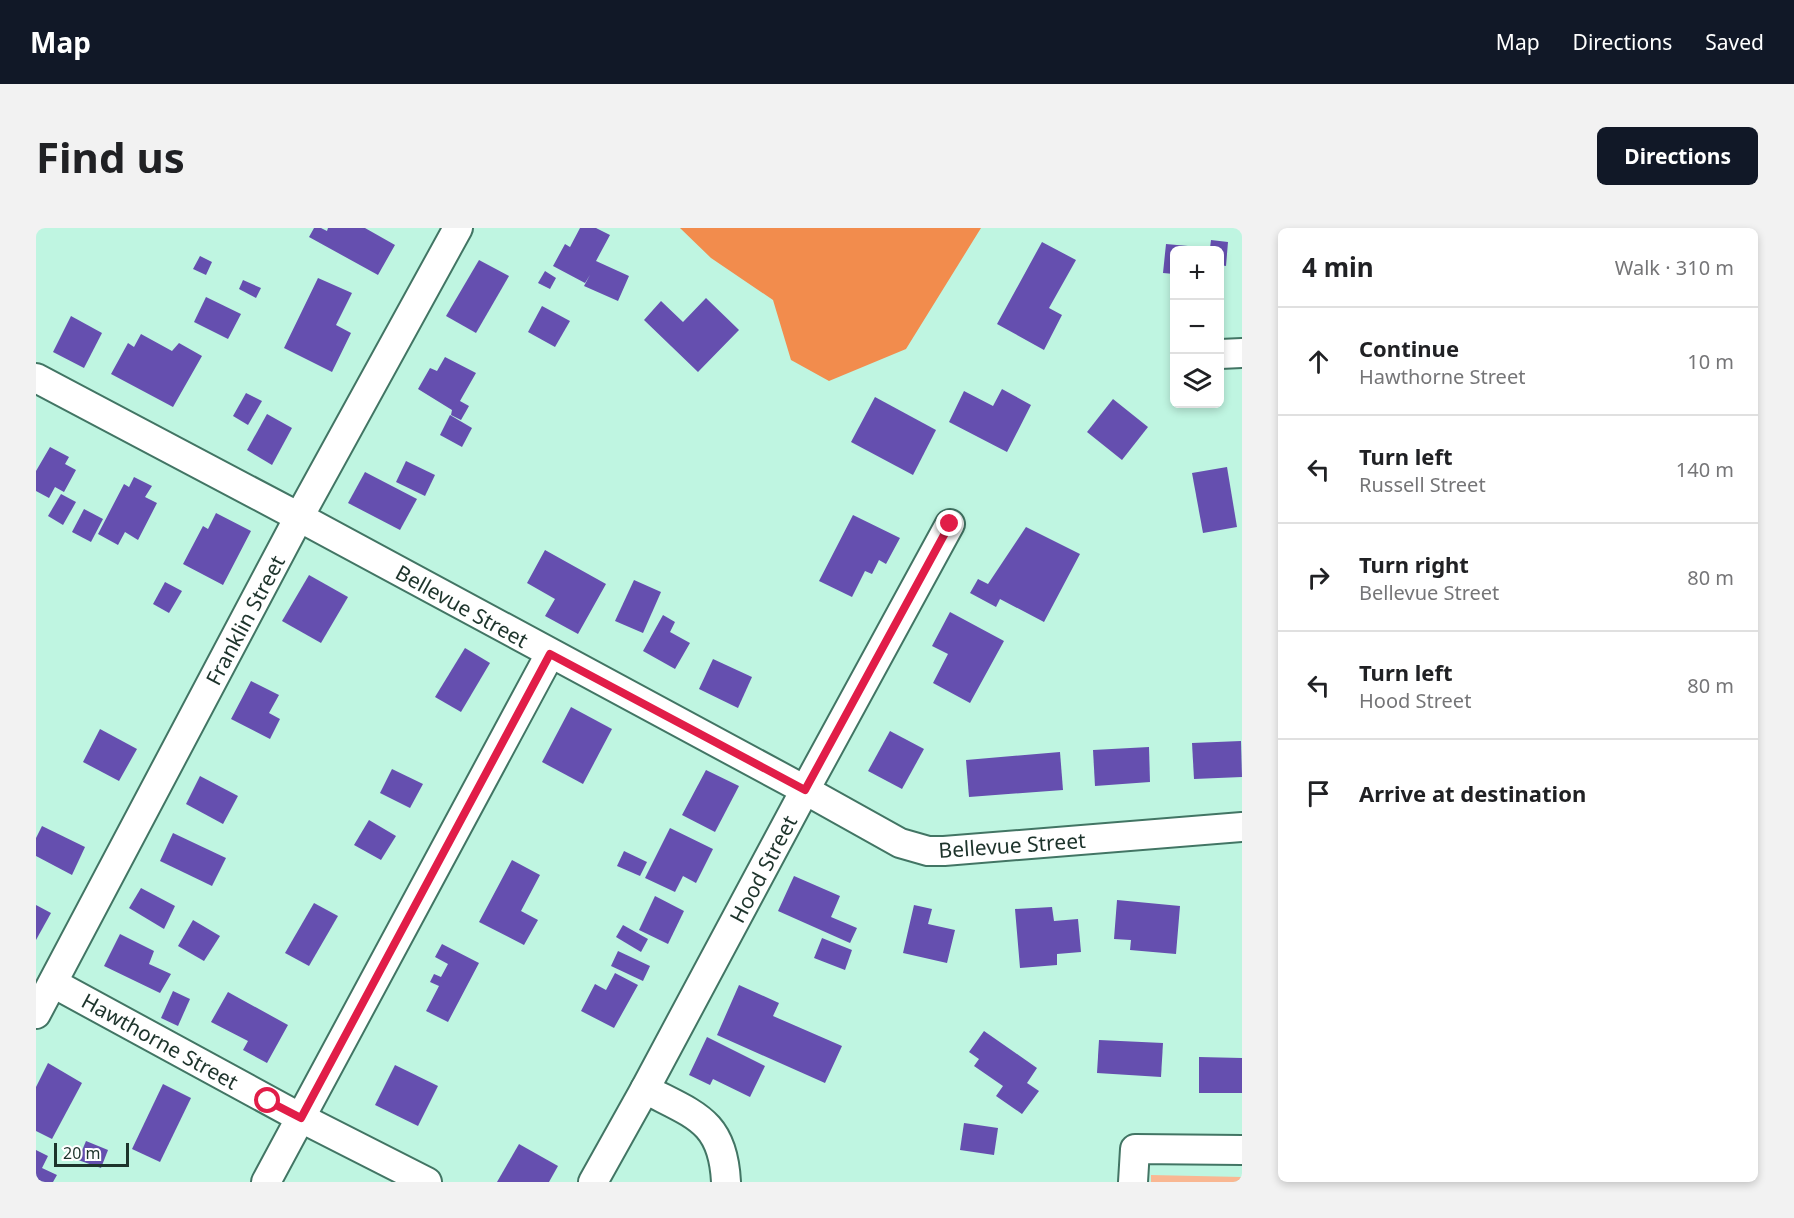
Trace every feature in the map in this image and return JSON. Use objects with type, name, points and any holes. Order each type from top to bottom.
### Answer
[{"type":"street","name":"Franklin Street","points":[[36,1014],[299,518],[458,228]]},
{"type":"street","points":[[1224,354],[1242,353]]},
{"type":"street","name":"Bellevue Street","points":[[39,386],[299,518],[900,843],[928,851],[1242,827]]},
{"type":"street","name":"Hood Street","points":[[593,1182],[950,524]]},
{"type":"street","points":[[266,1182],[550,654]]},
{"type":"street","name":"Hawthorne Street","points":[[53,983],[301,1118],[427,1182]]},
{"type":"street","points":[[645,1089],[687,1111],[711,1129],[723,1154],[726,1182]]},
{"type":"street","points":[[1133,1182],[1135,1149],[1242,1150]]},
{"type":"shaded area","points":[[680,228],[981,228],[906,349],[829,381],[791,360],[773,300],[711,258]]},
{"type":"shaded area","points":[[1151,1175],[1242,1177],[1242,1182],[1151,1182]]},
{"type":"building","points":[[314,228],[327,231],[328,228],[365,228],[395,245],[378,275],[309,237]]},
{"type":"building","points":[[580,228],[596,228],[610,235],[596,261],[629,276],[618,301],[584,286],[590,275],[585,283],[553,266],[565,244],[570,247]]},
{"type":"building","points":[[1211,240],[1228,242],[1226,266],[1224,266],[1224,246],[1210,246]]},
{"type":"building","points":[[1042,242],[1076,260],[1049,308],[1062,315],[1044,350],[997,324]]},
{"type":"building","points":[[1166,244],[1188,246],[1170,246],[1170,274],[1163,273]]},
{"type":"building","points":[[200,256],[212,262],[206,275],[193,269]]},
{"type":"building","points":[[479,260],[509,276],[476,333],[446,316]]},
{"type":"building","points":[[545,271],[556,278],[550,289],[538,283]]},
{"type":"building","points":[[318,278],[352,293],[336,325],[351,333],[332,372],[284,348]]},
{"type":"building","points":[[243,280],[261,288],[256,298],[239,289]]},
{"type":"building","points":[[206,297],[241,314],[228,339],[194,322]]},
{"type":"building","points":[[706,298],[739,330],[698,372],[644,320],[661,301],[683,322]]},
{"type":"building","points":[[542,306],[570,321],[555,347],[528,332]]},
{"type":"building","points":[[71,316],[102,333],[84,368],[53,352]]},
{"type":"building","points":[[141,334],[172,351],[179,343],[202,356],[173,407],[111,374],[128,343],[134,347]]},
{"type":"building","points":[[445,357],[476,373],[460,401],[469,406],[461,420],[451,415],[452,410],[418,389],[430,368],[437,371]]},
{"type":"building","points":[[1002,389],[1031,405],[1007,452],[949,422],[964,391],[993,406]]},
{"type":"building","points":[[246,393],[262,401],[248,425],[233,416]]},
{"type":"building","points":[[875,397],[936,430],[913,475],[851,442]]},
{"type":"building","points":[[1113,399],[1148,427],[1122,460],[1087,432]]},
{"type":"building","points":[[267,414],[292,428],[272,465],[247,450]]},
{"type":"building","points":[[450,415],[472,428],[462,447],[440,435]]},
{"type":"building","points":[[50,447],[69,457],[65,464],[76,470],[64,492],[55,487],[49,498],[36,491],[36,471]]},
{"type":"building","points":[[406,461],[435,475],[425,496],[396,482]]},
{"type":"building","points":[[1227,467],[1237,527],[1203,533],[1192,473]]},
{"type":"building","points":[[365,472],[417,499],[400,530],[348,503]]},
{"type":"building","points":[[134,477],[152,486],[145,497],[157,503],[138,540],[125,532],[118,545],[98,534],[124,484],[129,487]]},
{"type":"building","points":[[61,494],[76,502],[63,525],[48,516]]},
{"type":"building","points":[[84,509],[103,519],[91,542],[72,532]]},
{"type":"building","points":[[216,513],[251,531],[223,585],[183,564],[203,526],[208,529]]},
{"type":"building","points":[[853,515],[900,538],[886,564],[879,560],[872,574],[865,571],[852,597],[819,581]]},
{"type":"building","points":[[1026,527],[1080,554],[1044,622],[1000,599],[996,607],[970,593],[978,579],[988,584]]},
{"type":"building","points":[[545,550],[606,584],[578,634],[545,616],[555,599],[527,583]]},
{"type":"building","points":[[309,575],[348,597],[321,643],[282,621]]},
{"type":"building","points":[[634,580],[661,592],[643,633],[615,621]]},
{"type":"building","points":[[165,582],[182,591],[169,613],[153,604]]},
{"type":"building","points":[[950,612],[1004,641],[970,703],[933,683],[948,654],[932,646]]},
{"type":"building","points":[[663,615],[675,622],[670,632],[690,643],[675,669],[643,651]]},
{"type":"building","points":[[465,648],[490,663],[461,712],[435,697]]},
{"type":"building","points":[[713,659],[752,677],[738,708],[699,689]]},
{"type":"building","points":[[251,681],[279,695],[269,713],[280,719],[270,739],[231,719]]},
{"type":"building","points":[[571,707],[612,729],[583,784],[542,762]]},
{"type":"building","points":[[100,729],[137,749],[119,781],[83,762]]},
{"type":"building","points":[[890,731],[924,749],[902,789],[868,771]]},
{"type":"building","points":[[1241,741],[1242,777],[1194,779],[1192,743]]},
{"type":"building","points":[[1149,747],[1150,782],[1095,786],[1093,750]]},
{"type":"building","points":[[1060,752],[1063,790],[969,797],[966,760]]},
{"type":"building","points":[[392,769],[423,784],[410,808],[380,793]]},
{"type":"building","points":[[706,770],[739,786],[715,832],[682,815]]},
{"type":"building","points":[[200,776],[238,796],[223,824],[186,804]]},
{"type":"building","points":[[369,820],[396,836],[381,860],[354,845]]},
{"type":"building","points":[[42,826],[85,847],[72,875],[36,856],[36,838]]},
{"type":"building","points":[[670,828],[713,849],[696,883],[683,876],[675,892],[645,878]]},
{"type":"building","points":[[173,833],[226,858],[212,886],[160,861]]},
{"type":"building","points":[[624,851],[647,862],[640,876],[617,866]]},
{"type":"building","points":[[512,860],[540,875],[521,911],[538,920],[524,945],[479,922]]},
{"type":"building","points":[[794,876],[840,896],[831,917],[857,928],[850,943],[778,911]]},
{"type":"building","points":[[141,888],[175,906],[164,929],[129,908]]},
{"type":"building","points":[[655,896],[684,911],[668,944],[639,930]]},
{"type":"building","points":[[1117,900],[1180,906],[1176,954],[1130,950],[1131,940],[1114,939]]},
{"type":"building","points":[[314,903],[338,916],[309,966],[285,953]]},
{"type":"building","points":[[36,905],[51,913],[36,940]]},
{"type":"building","points":[[914,905],[932,909],[928,924],[955,930],[947,963],[903,953]]},
{"type":"building","points":[[1052,907],[1054,921],[1078,919],[1081,952],[1057,954],[1057,965],[1020,968],[1015,909]]},
{"type":"building","points":[[193,920],[220,936],[204,961],[178,946]]},
{"type":"building","points":[[623,925],[648,939],[641,952],[616,937]]},
{"type":"building","points":[[120,934],[154,951],[149,964],[171,974],[160,993],[104,966]]},
{"type":"building","points":[[822,938],[852,950],[845,970],[814,958]]},
{"type":"building","points":[[442,944],[479,963],[448,1022],[426,1011],[439,986],[430,982],[434,974],[441,977],[448,964],[435,957]]},
{"type":"building","points":[[618,951],[650,966],[643,981],[611,966]]},
{"type":"building","points":[[615,973],[638,985],[614,1028],[581,1011],[595,984],[606,990]]},
{"type":"building","points":[[739,985],[779,1003],[773,1016],[842,1046],[825,1083],[717,1035]]},
{"type":"building","points":[[173,991],[190,999],[178,1026],[161,1018]]},
{"type":"building","points":[[228,992],[288,1025],[267,1063],[243,1050],[248,1041],[211,1022]]},
{"type":"building","points":[[984,1031],[1037,1068],[1027,1083],[1039,1091],[1022,1114],[996,1096],[1003,1086],[974,1066],[979,1059],[969,1052]]},
{"type":"building","points":[[707,1037],[765,1066],[750,1097],[713,1079],[710,1085],[689,1075]]},
{"type":"building","points":[[1099,1040],[1163,1043],[1161,1077],[1097,1073]]},
{"type":"building","points":[[1199,1057],[1242,1058],[1242,1093],[1199,1093]]},
{"type":"building","points":[[48,1063],[82,1083],[52,1139],[36,1131],[36,1087]]},
{"type":"building","points":[[395,1065],[438,1086],[418,1126],[375,1105]]},
{"type":"building","points":[[163,1084],[191,1098],[160,1162],[132,1149]]},
{"type":"building","points":[[964,1123],[998,1128],[994,1155],[960,1150]]},
{"type":"building","points":[[86,1141],[108,1150],[101,1168],[78,1160]]},
{"type":"building","points":[[519,1144],[558,1166],[549,1182],[497,1182]]},
{"type":"building","points":[[36,1150],[48,1156],[42,1168],[57,1175],[53,1182],[36,1182]]},
{"type":"route","points":[[268,1101],[301,1118],[550,654],[805,790],[950,524]]}]
